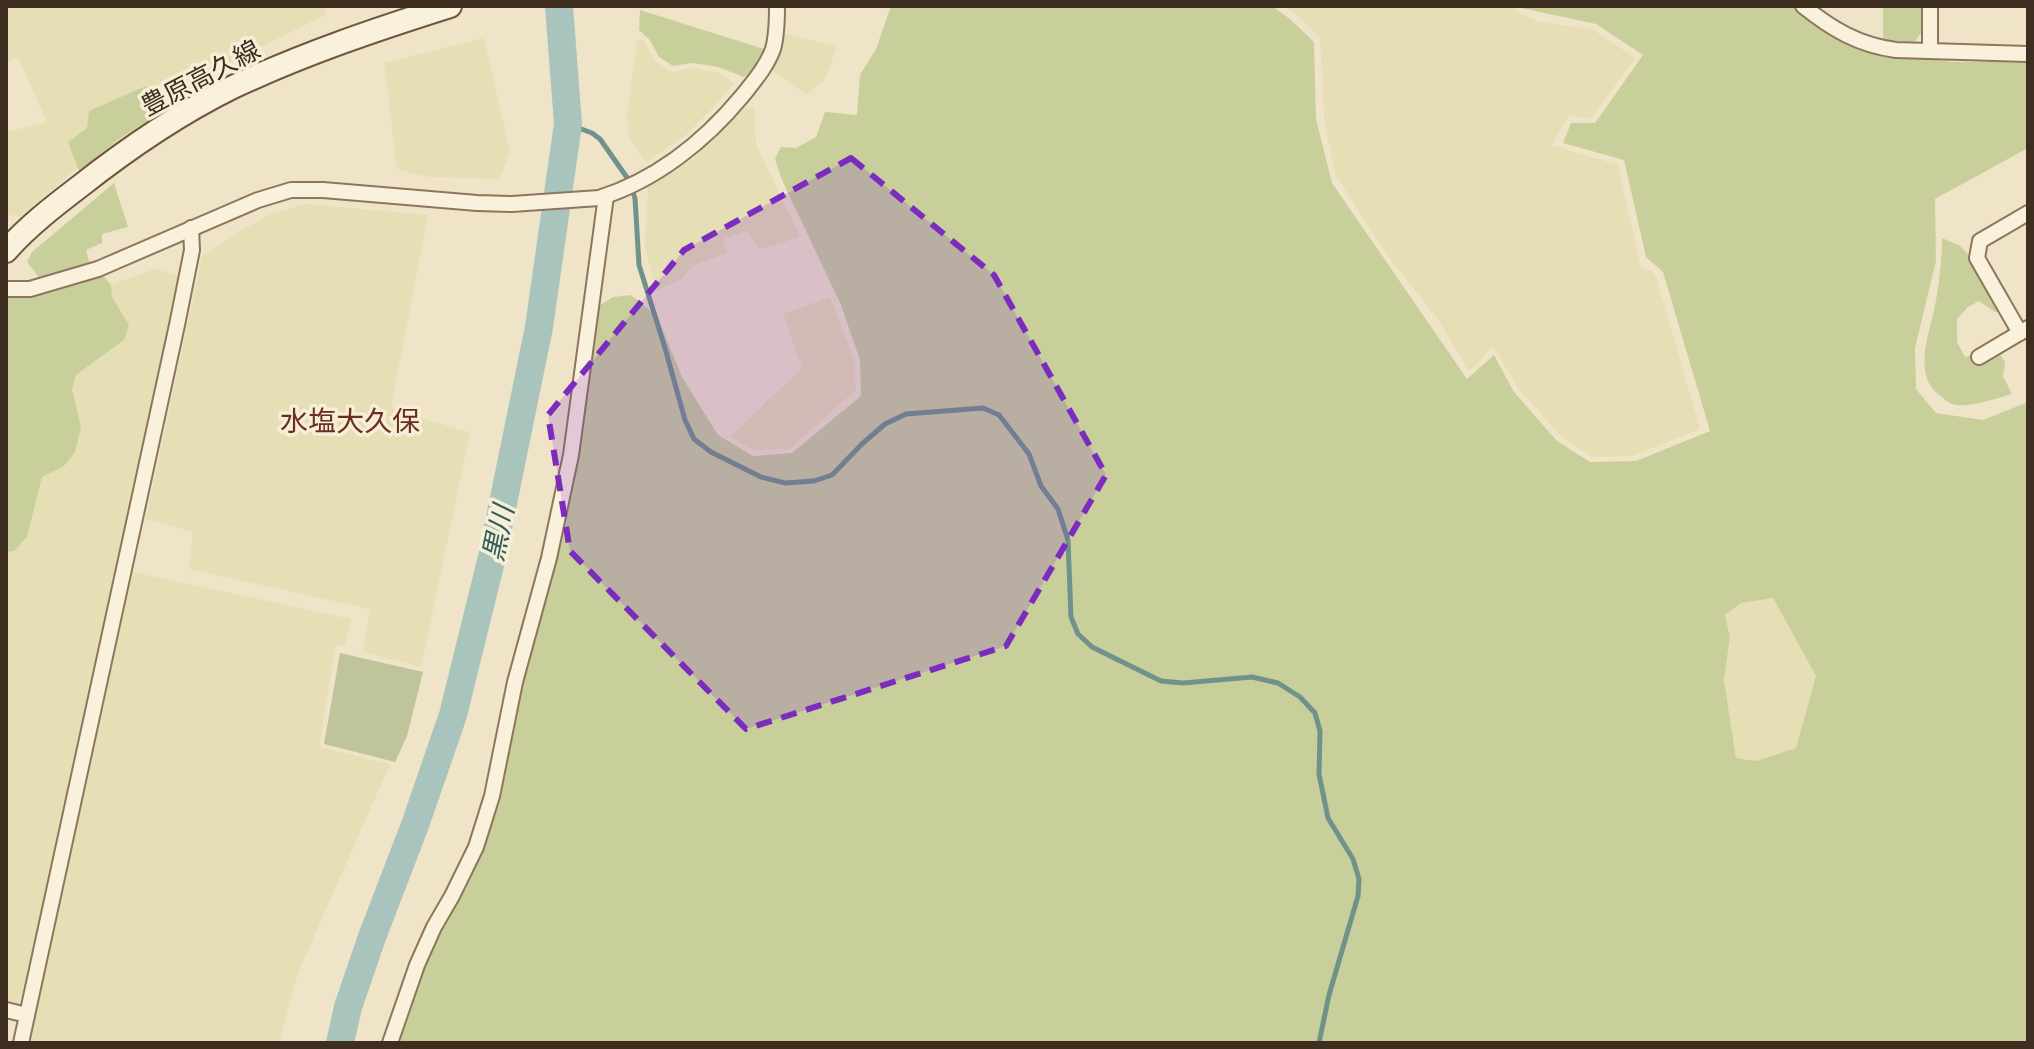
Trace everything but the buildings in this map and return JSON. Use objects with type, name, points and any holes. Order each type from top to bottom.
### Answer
[{"type":"main road","name":"豊原高久線","points":[[6,251],[54,206],[97,172],[141,139],[186,113],[283,65],[450,6]]},
{"type":"street","points":[[6,289],[30,289],[98,269],[258,200],[291,190],[512,204],[606,196],[644,178],[699,142],[723,119],[759,76],[772,50],[777,6]]},
{"type":"street","points":[[1803,6],[1830,27],[1879,47],[2028,54]]},
{"type":"street","points":[[1930,6],[1930,51]]},
{"type":"street","points":[[390,1043],[417,965],[476,847],[492,796],[515,682],[549,558],[571,455],[606,196]]},
{"type":"street","points":[[1979,357],[2024,330],[1977,258],[1980,241],[2028,213]]},
{"type":"street","points":[[21,1043],[177,325],[192,250],[191,228]]},
{"type":"street","points":[[6,1010],[27,1015]]},
{"type":"highlighted area","points":[[851,158],[994,275],[1106,475],[1006,646],[746,729],[570,551],[548,415],[684,250]]},
{"type":"shaded area","points":[[6,6],[325,6],[325,15],[202,76],[157,107],[145,87],[68,142],[78,168],[20,217],[6,214],[6,132],[47,122],[18,57],[6,62]]},
{"type":"shaded area","points":[[1285,6],[1513,6],[1519,13],[1540,22],[1592,29],[1635,58],[1591,119],[1569,115],[1552,145],[1618,165],[1641,268],[1653,271],[1657,280],[1700,429],[1632,456],[1592,457],[1561,436],[1519,389],[1493,347],[1469,372],[1439,321],[1385,252],[1335,174],[1324,118],[1320,39]]},
{"type":"shaded area","points":[[784,34],[837,46],[825,79],[807,95],[772,70],[780,57]]},
{"type":"shaded area","points":[[484,38],[510,152],[500,179],[428,177],[397,169],[384,63]]},
{"type":"shaded area","points":[[637,40],[644,40],[654,60],[670,72],[695,68],[721,73],[734,84],[685,136],[646,162],[629,138],[627,119]]},
{"type":"shaded area","points":[[754,108],[756,144],[800,237],[759,250],[747,231],[723,239],[727,253],[694,265],[680,280],[656,291],[645,246],[648,187],[688,163],[744,109]]},
{"type":"shaded area","points":[[306,204],[428,215],[391,408],[470,433],[421,667],[363,652],[370,609],[189,569],[193,532],[146,519],[202,256],[273,213]]},
{"type":"shaded area","points":[[155,269],[178,275],[143,453],[26,987],[17,1005],[6,1002],[6,552],[14,551],[27,537],[42,477],[64,466],[81,427],[72,388],[76,375],[124,340],[129,325],[112,297],[111,285]]},
{"type":"shaded area","points":[[830,297],[854,360],[856,390],[789,449],[754,450],[730,437],[802,368],[783,314]]},
{"type":"shaded area","points":[[133,572],[351,619],[345,645],[336,645],[319,747],[390,764],[298,973],[279,1043],[29,1043]]},
{"type":"shaded area","points":[[1773,598],[1816,676],[1796,748],[1756,761],[1736,758],[1724,680],[1730,637],[1725,615],[1741,603]]},
{"type":"green space","points":[[891,6],[1272,6],[1314,42],[1316,119],[1332,183],[1467,379],[1494,355],[1514,392],[1557,441],[1590,462],[1636,461],[1710,431],[1663,272],[1646,257],[1624,160],[1563,143],[1571,123],[1595,123],[1643,55],[1596,24],[1520,6],[1792,6],[1829,34],[1883,53],[1954,62],[2028,62],[2028,148],[1935,199],[1936,261],[1915,348],[1916,389],[1936,413],[1983,420],[2028,402],[2028,1043],[396,1043],[423,968],[477,859],[499,799],[597,307],[613,297],[631,295],[657,316],[682,377],[718,435],[753,456],[792,453],[861,396],[860,360],[841,305],[775,159],[781,147],[796,148],[816,137],[825,112],[857,115],[860,75],[876,49]],"holes":[[[1773,598],[1816,676],[1796,748],[1756,761],[1736,758],[1724,680],[1730,637],[1725,615],[1741,603]]]},
{"type":"green space","points":[[1883,6],[1922,6],[1922,31],[1915,42],[1883,40]]},
{"type":"green space","points":[[640,10],[767,50],[744,77],[718,67],[693,63],[673,66],[659,57],[650,40],[639,30]]},
{"type":"green space","points":[[146,86],[157,107],[155,116],[119,139],[79,171],[68,142],[87,128],[89,111]]},
{"type":"green space","points":[[114,183],[128,227],[102,234],[102,243],[86,250],[90,266],[43,282],[27,262],[32,252]]},
{"type":"green space","points":[[1942,238],[1960,246],[1968,254],[2000,312],[1979,301],[1968,307],[1957,319],[1957,342],[1965,357],[1998,351],[2005,362],[2003,376],[2012,394],[1966,405],[1951,404],[1933,389],[1927,378],[1926,342],[1938,289]]},
{"type":"green space","points":[[104,276],[111,285],[112,297],[129,325],[124,340],[76,375],[72,389],[81,427],[75,452],[64,466],[42,477],[27,537],[14,551],[6,552],[6,294],[44,292]]},
{"type":"green space","points":[[340,653],[423,672],[407,736],[395,762],[324,744]]},
{"type":"waterway","name":"黒川","points":[[340,1043],[348,1007],[372,937],[453,715],[492,557],[539,327],[568,124],[559,6]]},
{"type":"waterway","points":[[568,124],[600,139],[628,179],[635,198],[639,265],[685,420],[694,439],[711,452],[761,477],[785,483],[814,481],[832,475],[885,424],[906,414],[983,408],[999,415],[1029,454],[1041,486],[1058,509],[1068,540],[1071,617],[1078,634],[1092,647],[1161,681],[1183,683],[1252,677],[1278,683],[1300,697],[1315,713],[1320,731],[1319,774],[1328,818],[1353,859],[1359,879],[1358,896],[1329,995],[1319,1043]]},
{"type":"district","name":"水塩大久保","points":[[350,420]]}]
